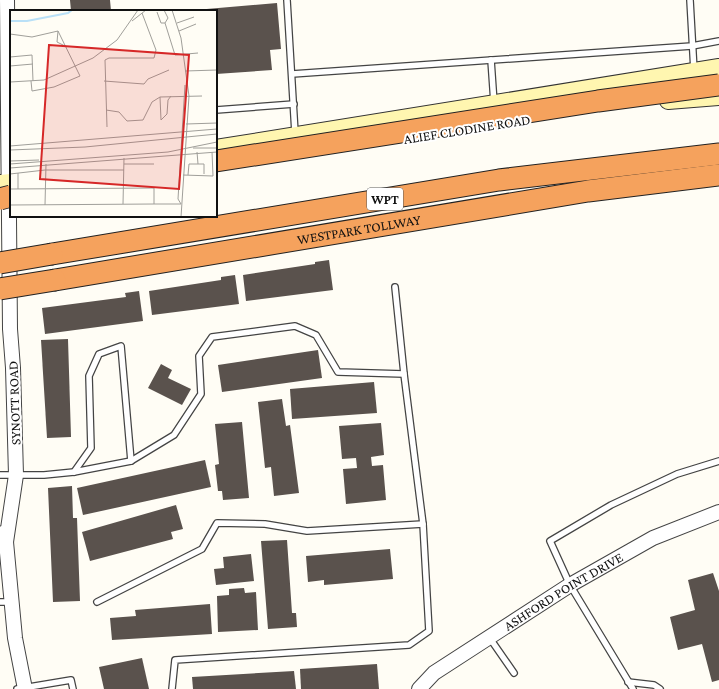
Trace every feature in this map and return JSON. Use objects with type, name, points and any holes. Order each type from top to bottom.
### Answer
[{"type":"highway","points":[[217,161],[606,100],[719,85]]},
{"type":"highway","name":"WESTPARK TOLLWAY","points":[[0,263],[499,180],[719,154]]},
{"type":"highway","name":"WESTPARK TOLLWAY","points":[[0,289],[588,191],[719,175]]},
{"type":"main road","name":"ALIEF CLODINE ROAD","points":[[217,170],[565,113],[694,83],[719,67]]},
{"type":"main road","name":"ALIEF CLODINE ROAD","points":[[217,148],[494,103],[694,83],[719,97]]},
{"type":"street","name":"SYNOTT ROAD","points":[[6,0],[9,56],[5,330],[13,368],[16,475],[6,542],[6,602],[15,638],[22,689]]},
{"type":"street","name":"ASHFORD POINT DRIVE","points":[[419,689],[434,673],[570,585],[652,538],[719,512]]},
{"type":"street","name":"SYNOTT ROAD","points":[[0,522],[6,542]]},
{"type":"lane","points":[[288,0],[297,156]]},
{"type":"lane","points":[[690,0],[694,83]]},
{"type":"lane","points":[[292,74],[692,46],[719,41]]},
{"type":"lane","name":"ALIEF CLODINE ROAD","points":[[491,60],[494,103]]},
{"type":"lane","points":[[217,110],[294,104]]},
{"type":"lane","points":[[172,689],[175,660],[409,645],[429,631],[423,524],[404,374],[395,287]]},
{"type":"lane","points":[[0,475],[74,472],[130,461],[174,435],[201,394],[199,356],[212,337],[295,326],[316,335],[338,372],[404,374]]},
{"type":"lane","points":[[74,472],[91,448],[89,376],[99,354],[121,346],[130,461]]},
{"type":"lane","points":[[633,689],[570,585],[550,541],[611,505],[670,477],[719,461]]},
{"type":"lane","points":[[97,602],[202,549],[217,524],[266,524],[307,531],[423,524]]},
{"type":"lane","points":[[489,636],[514,673]]},
{"type":"lane","points":[[22,689],[71,680],[73,689]]},
{"type":"lane","points":[[628,682],[648,684],[660,689]]},
{"type":"building","points":[[70,0],[110,0],[111,10],[71,10]]},
{"type":"building","points":[[277,3],[281,49],[270,50],[272,70],[217,74],[217,10],[195,10]]},
{"type":"building","points":[[329,260],[333,290],[246,301],[243,275],[315,264],[315,262]]},
{"type":"building","points":[[235,275],[239,304],[152,315],[149,291],[221,280],[221,277]]},
{"type":"building","points":[[139,291],[143,321],[45,334],[42,308],[126,297],[125,293]]},
{"type":"building","points":[[68,339],[71,437],[47,438],[41,340]]},
{"type":"building","points":[[318,350],[322,378],[222,392],[218,365]]},
{"type":"building","points":[[161,364],[172,370],[168,378],[191,389],[182,405],[148,388]]},
{"type":"building","points":[[374,382],[377,413],[292,419],[290,389]]},
{"type":"building","points":[[282,399],[286,426],[290,425],[299,493],[274,496],[271,467],[265,468],[258,402]]},
{"type":"building","points":[[242,422],[249,498],[223,500],[222,491],[218,491],[215,465],[219,464],[215,424]]},
{"type":"building","points":[[381,423],[384,455],[371,457],[372,466],[383,465],[386,500],[346,504],[343,469],[357,468],[356,458],[342,459],[339,426]]},
{"type":"building","points":[[205,460],[211,487],[83,515],[77,488]]},
{"type":"building","points":[[72,486],[73,518],[77,518],[80,601],[53,602],[48,488]]},
{"type":"building","points":[[176,505],[183,529],[171,532],[173,539],[90,561],[82,532]]},
{"type":"building","points":[[287,540],[292,613],[296,613],[297,627],[268,629],[261,541]]},
{"type":"building","points":[[390,549],[393,579],[324,585],[324,580],[308,582],[306,556]]},
{"type":"building","points":[[251,554],[254,581],[216,585],[214,569],[224,568],[223,557]]},
{"type":"building","points":[[713,573],[719,591],[719,680],[712,682],[702,644],[678,650],[670,617],[695,610],[688,580]]},
{"type":"building","points":[[244,588],[245,593],[256,592],[258,630],[218,632],[217,596],[229,595],[229,589]]},
{"type":"building","points":[[210,604],[212,634],[112,640],[110,618],[136,616],[135,610]]},
{"type":"building","points":[[142,658],[149,689],[104,689],[99,667]]},
{"type":"building","points":[[377,664],[379,689],[301,689],[300,669]]},
{"type":"building","points":[[294,671],[296,689],[193,689],[192,677]]}]
